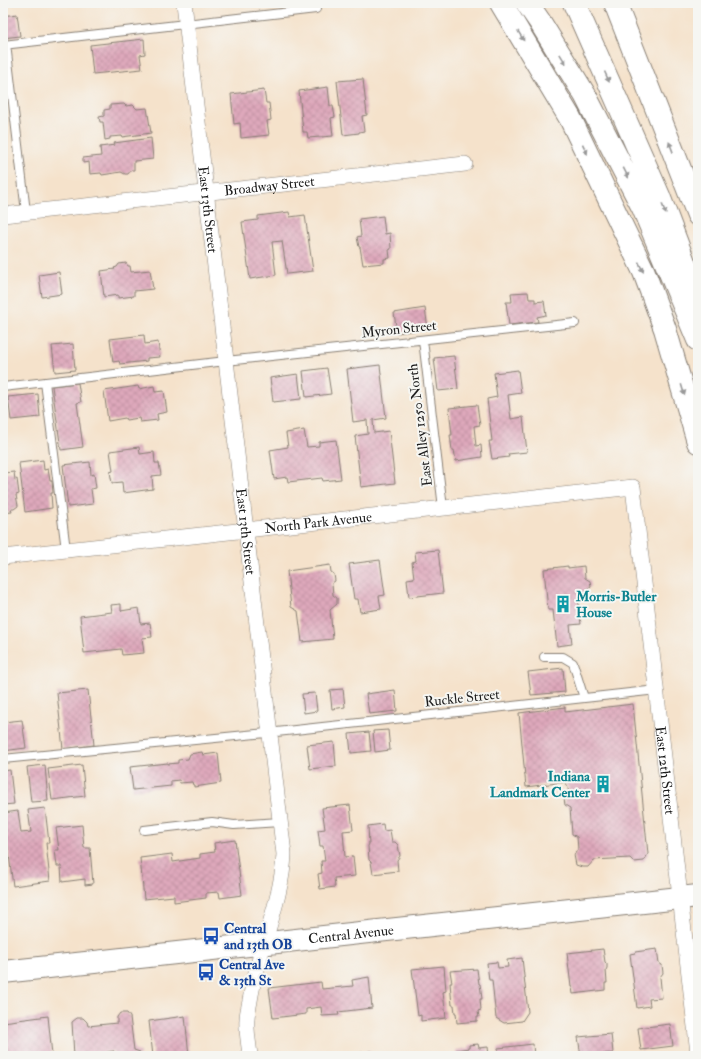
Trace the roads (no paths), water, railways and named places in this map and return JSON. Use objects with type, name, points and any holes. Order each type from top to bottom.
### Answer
[{"type":"main road","points":[[501,3],[570,118],[644,272],[665,329],[698,442]]},
{"type":"main road","points":[[527,3],[585,95],[644,208],[698,340]]},
{"type":"main road","points":[[574,3],[659,196],[698,299]]},
{"type":"main road","points":[[615,3],[698,215]]},
{"type":"main road","points":[[618,3],[635,53]]},
{"type":"main road","name":"Central Avenue","points":[[3,972],[689,897]]},
{"type":"street","name":"East 13th Street","points":[[184,3],[284,854],[278,891],[248,1010],[247,1029],[250,1056]]},
{"type":"street","name":"Broadway Street","points":[[3,215],[465,164]]},
{"type":"street","name":"North Park Avenue","points":[[3,557],[633,487]]},
{"type":"street","name":"East 12th Street","points":[[633,487],[656,690],[689,897],[698,1053]]},
{"type":"lane","points":[[26,212],[5,45],[316,9]]},
{"type":"lane","name":"Myron Street","points":[[3,387],[575,323]]},
{"type":"lane","name":"East Alley 1250 North","points":[[423,340],[443,508]]},
{"type":"lane","points":[[45,382],[66,550]]},
{"type":"lane","points":[[544,657],[563,657],[573,663],[584,698]]},
{"type":"lane","name":"Ruckle Street","points":[[3,759],[656,690]]},
{"type":"lane","points":[[144,830],[212,822],[234,825],[280,822]]},
{"type":"place","name":"Morris-Butler House","points":[[563,604]]},
{"type":"place","name":"Indiana Landmark Center","points":[[603,784]]},
{"type":"place","name":"Central and 13th OB","points":[[211,936]]},
{"type":"place","name":"Central Ave & 13th St","points":[[206,972]]}]
